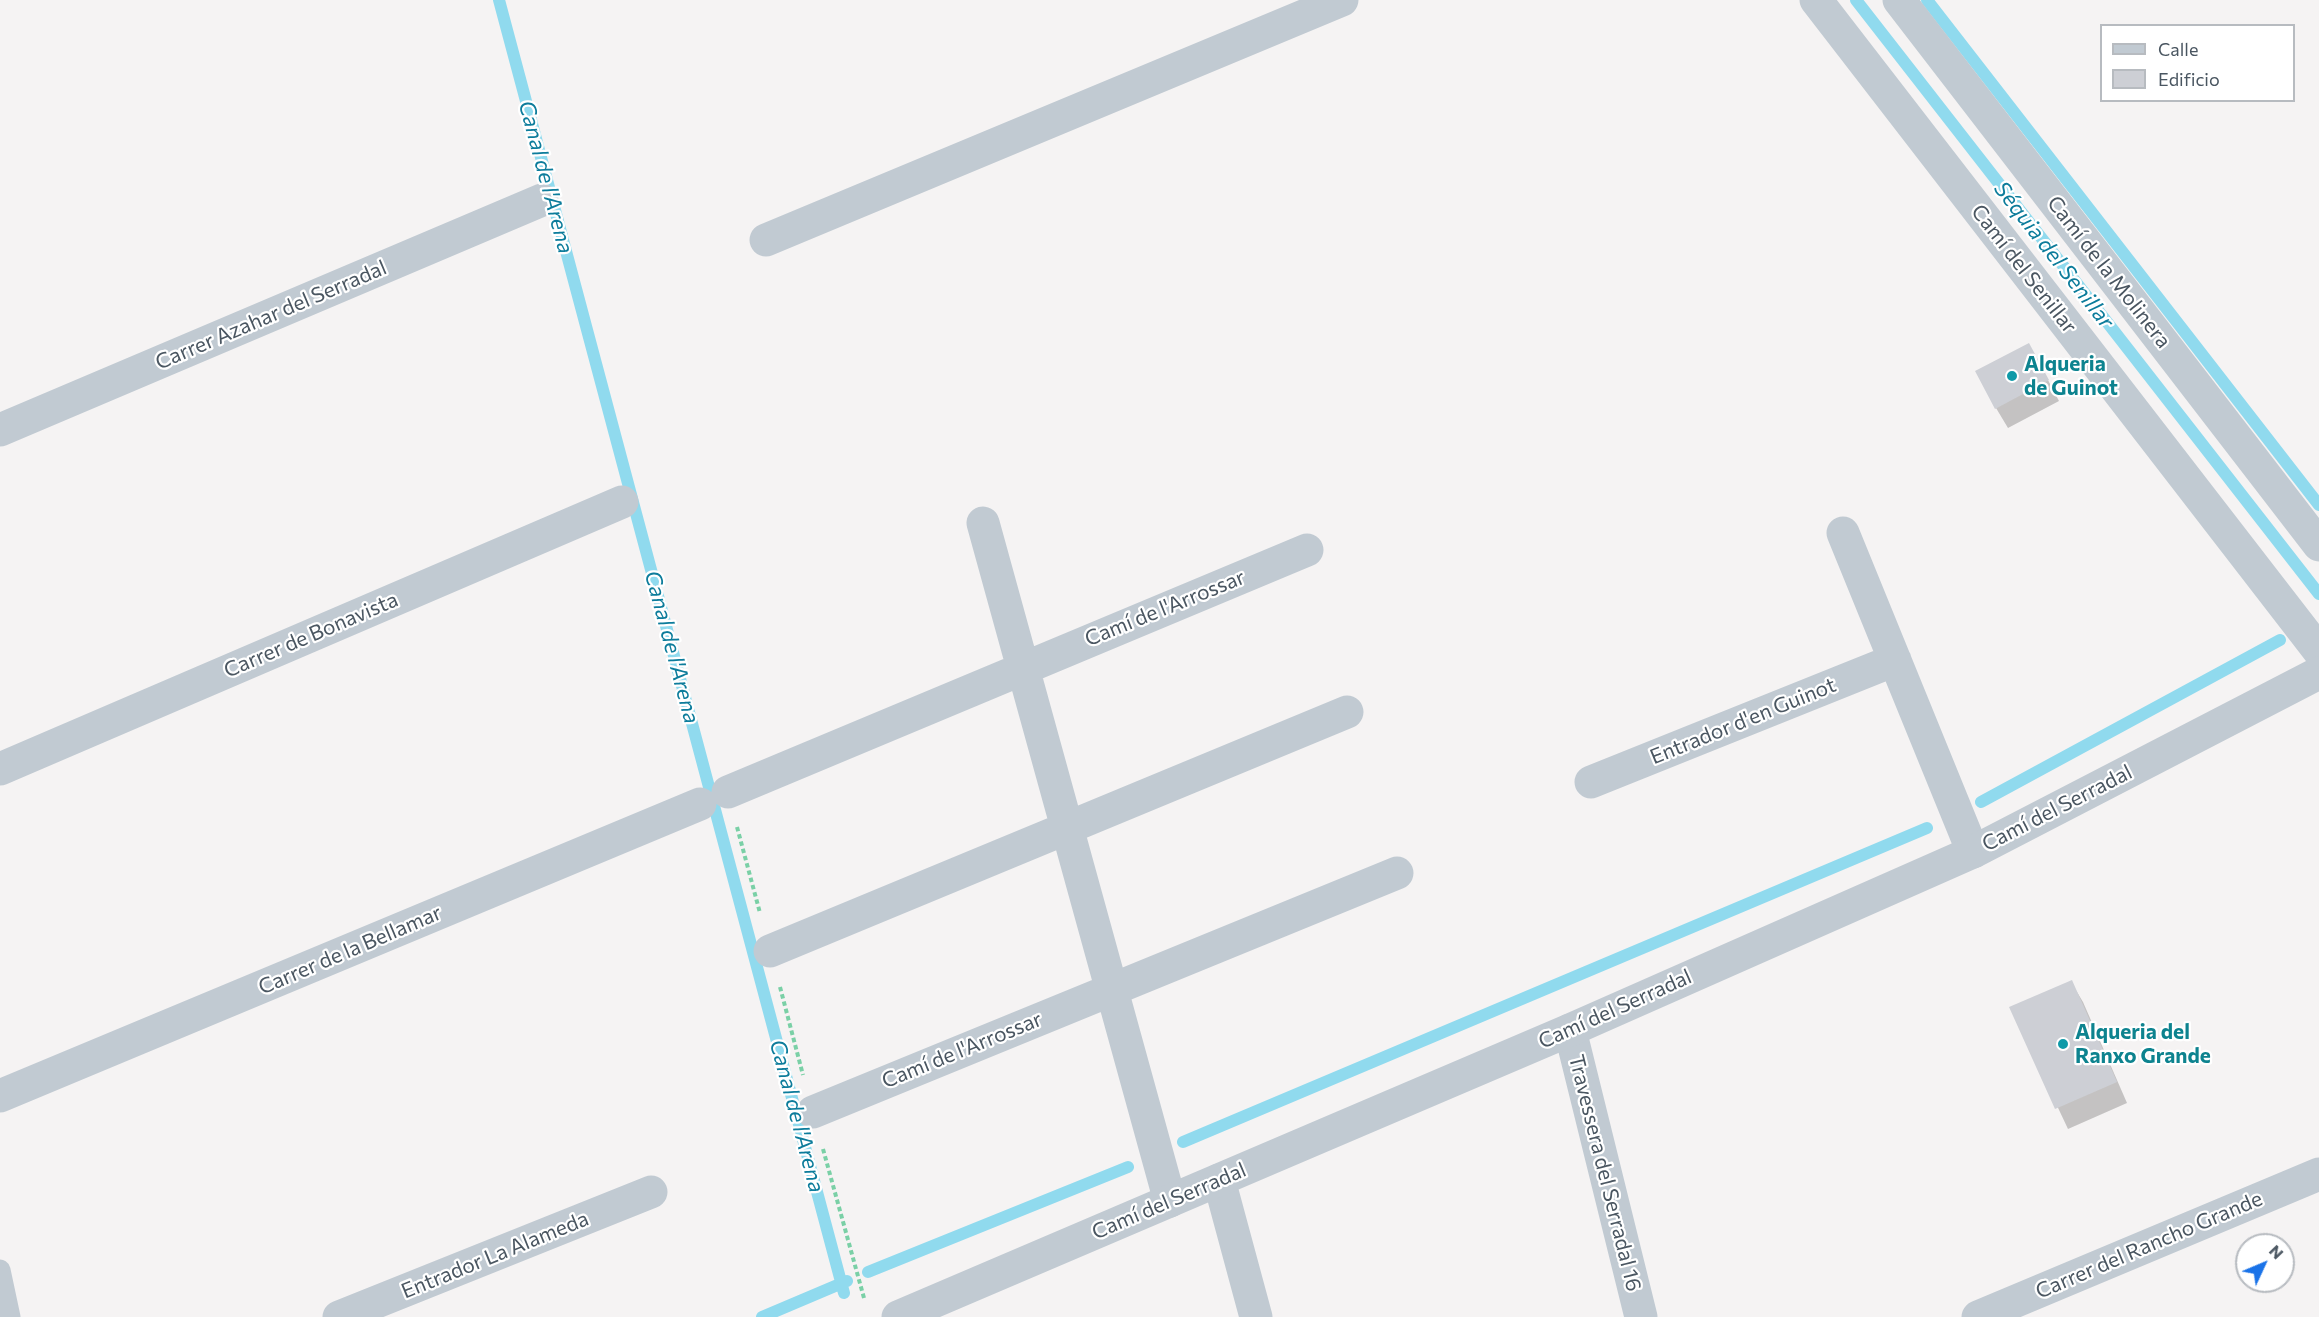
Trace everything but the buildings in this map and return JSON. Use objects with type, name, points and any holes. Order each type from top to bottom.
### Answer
[{"type":"street","points":[[766,240],[1342,0]]},
{"type":"street","name":"Camí del Senillar","points":[[1816,0],[2319,651]]},
{"type":"street","name":"Camí de la Molinera","points":[[1899,0],[2319,544]]},
{"type":"street","name":"Carrer Azahar del Serradal","points":[[0,430],[542,200]]},
{"type":"street","name":"Carrer de Bonavista","points":[[0,769],[622,502]]},
{"type":"street","points":[[983,523],[1170,1201]]},
{"type":"street","points":[[1844,533],[1973,852]]},
{"type":"street","name":"Camí de l'Arrossar","points":[[714,798],[1307,550]]},
{"type":"street","name":"Entrador d'en Guinot","points":[[1591,782],[1895,660]]},
{"type":"street","name":"Camí del Serradal","points":[[898,1317],[1570,1030],[1973,852],[2319,673]]},
{"type":"street","points":[[770,951],[1347,712]]},
{"type":"street","name":"Carrer de la Bellamar","points":[[0,1096],[714,798]]},
{"type":"street","name":"Camí de l'Arrossar","points":[[813,1112],[1397,873]]},
{"type":"street","name":"Travessera del Serradal 16","points":[[1570,1030],[1641,1317]]},
{"type":"street","name":"Carrer del Rancho Grande","points":[[1978,1317],[2319,1174]]},
{"type":"street","points":[[1219,1180],[1256,1317]]},
{"type":"street","name":"Entrador La Alameda","points":[[339,1317],[651,1192]]},
{"type":"lane","points":[[0,1270],[10,1317]]},
{"type":"path","points":[[714,798],[770,951],[866,1306]]},
{"type":"waterway","name":"Canal de l'Arena","points":[[499,0],[844,1293]]},
{"type":"waterway","name":"Séquia del Senillar","points":[[1856,0],[2319,594]]},
{"type":"waterway","points":[[1927,0],[2319,505]]},
{"type":"waterway","points":[[1981,802],[2280,640]]},
{"type":"waterway","points":[[1183,1142],[1927,828]]},
{"type":"waterway","points":[[868,1272],[1128,1167]]},
{"type":"waterway","points":[[762,1317],[847,1281]]},
{"type":"place","name":"Alqueria de Guinot","points":[[2012,376]]},
{"type":"place","name":"Alqueria del Ranxo Grande","points":[[2063,1044]]}]
